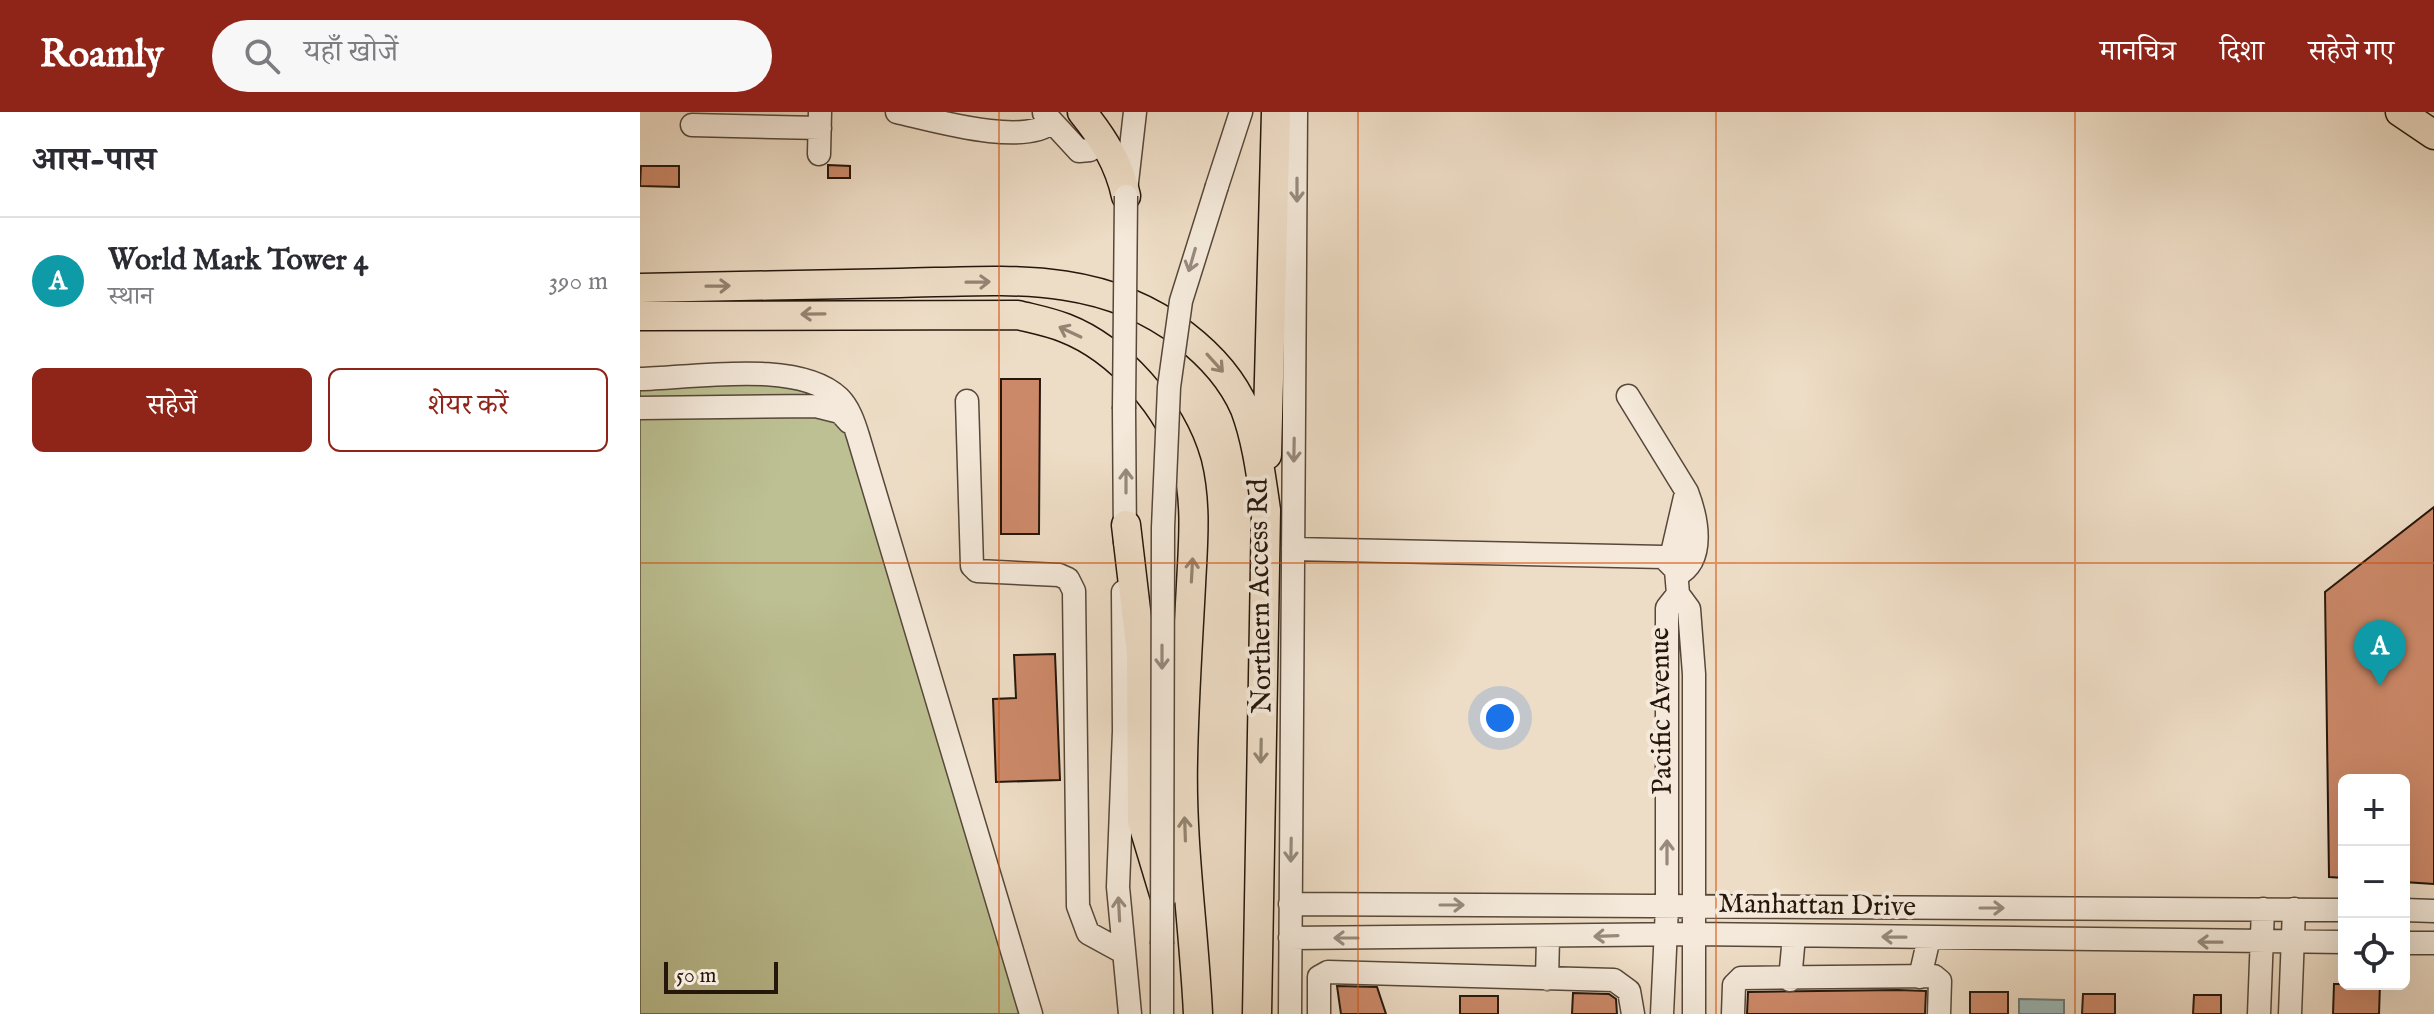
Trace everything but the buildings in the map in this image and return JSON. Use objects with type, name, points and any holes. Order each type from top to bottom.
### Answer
[{"type":"main road","points":[[1082,112],[1104,139],[1119,170],[1126,196]]},
{"type":"main road","points":[[1266,510],[1276,112]]},
{"type":"main road","points":[[2400,112],[2434,135]]},
{"type":"main road","name":"Northern Access Rd","points":[[640,288],[993,281],[1042,283],[1114,295],[1166,321],[1213,360],[1232,384],[1252,436],[1266,510],[1257,1014]]},
{"type":"main road","points":[[640,316],[1018,315],[1066,328],[1088,340],[1138,382],[1157,404],[1178,440],[1186,463],[1194,511],[1183,763],[1188,907],[1198,1014]]},
{"type":"main road","points":[[1126,525],[1141,653],[1142,821],[1155,873],[1169,907],[1192,943]]},
{"type":"street","points":[[897,112],[1013,134],[1040,131],[1047,117],[1079,151],[1090,150],[1104,139]]},
{"type":"street","points":[[1130,1014],[1121,951],[1118,887],[1126,525],[1126,196],[1135,112]]},
{"type":"street","points":[[1162,1014],[1163,528],[1169,387],[1181,301],[1241,112]]},
{"type":"street","points":[[1290,1014],[1296,112]]},
{"type":"street","points":[[692,125],[820,120],[819,154]]},
{"type":"street","points":[[640,379],[770,375],[805,381],[836,395],[853,420],[1031,1014]]},
{"type":"street","points":[[1628,396],[1687,492],[1675,577]]},
{"type":"street","points":[[967,401],[972,566],[977,571],[1059,575],[1068,579],[1074,591],[1078,906],[1088,933],[1096,941],[1121,951]]},
{"type":"street","points":[[640,408],[816,406],[840,412],[858,436]]},
{"type":"street","points":[[1293,549],[1663,557],[1675,577]]},
{"type":"street","name":"Pacific Avenue","points":[[1675,577],[1689,609],[1694,674],[1694,1014]]},
{"type":"street","name":"Pacific Avenue","points":[[1662,1014],[1667,907],[1667,608],[1675,577]]},
{"type":"street","name":"Manhattan Drive","points":[[1290,904],[2338,910]]},
{"type":"street","points":[[2259,1014],[2263,909]]},
{"type":"street","points":[[2290,1014],[2294,909]]},
{"type":"street","points":[[2410,910],[2434,911]]},
{"type":"street","name":"Manhattan Drive","points":[[1290,938],[1548,938],[1693,934],[2338,942]]},
{"type":"street","points":[[1790,980],[1794,936]]},
{"type":"street","points":[[1547,979],[1548,938]]},
{"type":"street","points":[[1920,977],[1929,938]]},
{"type":"street","points":[[2410,943],[2434,943]]},
{"type":"street","points":[[1319,1014],[1318,981],[1324,972],[1620,982],[1629,991],[1633,1014]]},
{"type":"street","points":[[1733,1014],[1734,985],[1738,979],[1920,977],[1939,978],[1939,1014]]},
{"type":"green space","points":[[640,385],[788,385],[825,399],[640,398]]},
{"type":"green space","points":[[786,413],[830,417],[849,432],[1023,1014],[640,1014],[640,419]]},
{"type":"water","points":[[2019,999],[2064,1000],[2064,1014],[2019,1014]]},
{"type":"place","name":"World Mark Tower 4","points":[[2380,686]]}]
